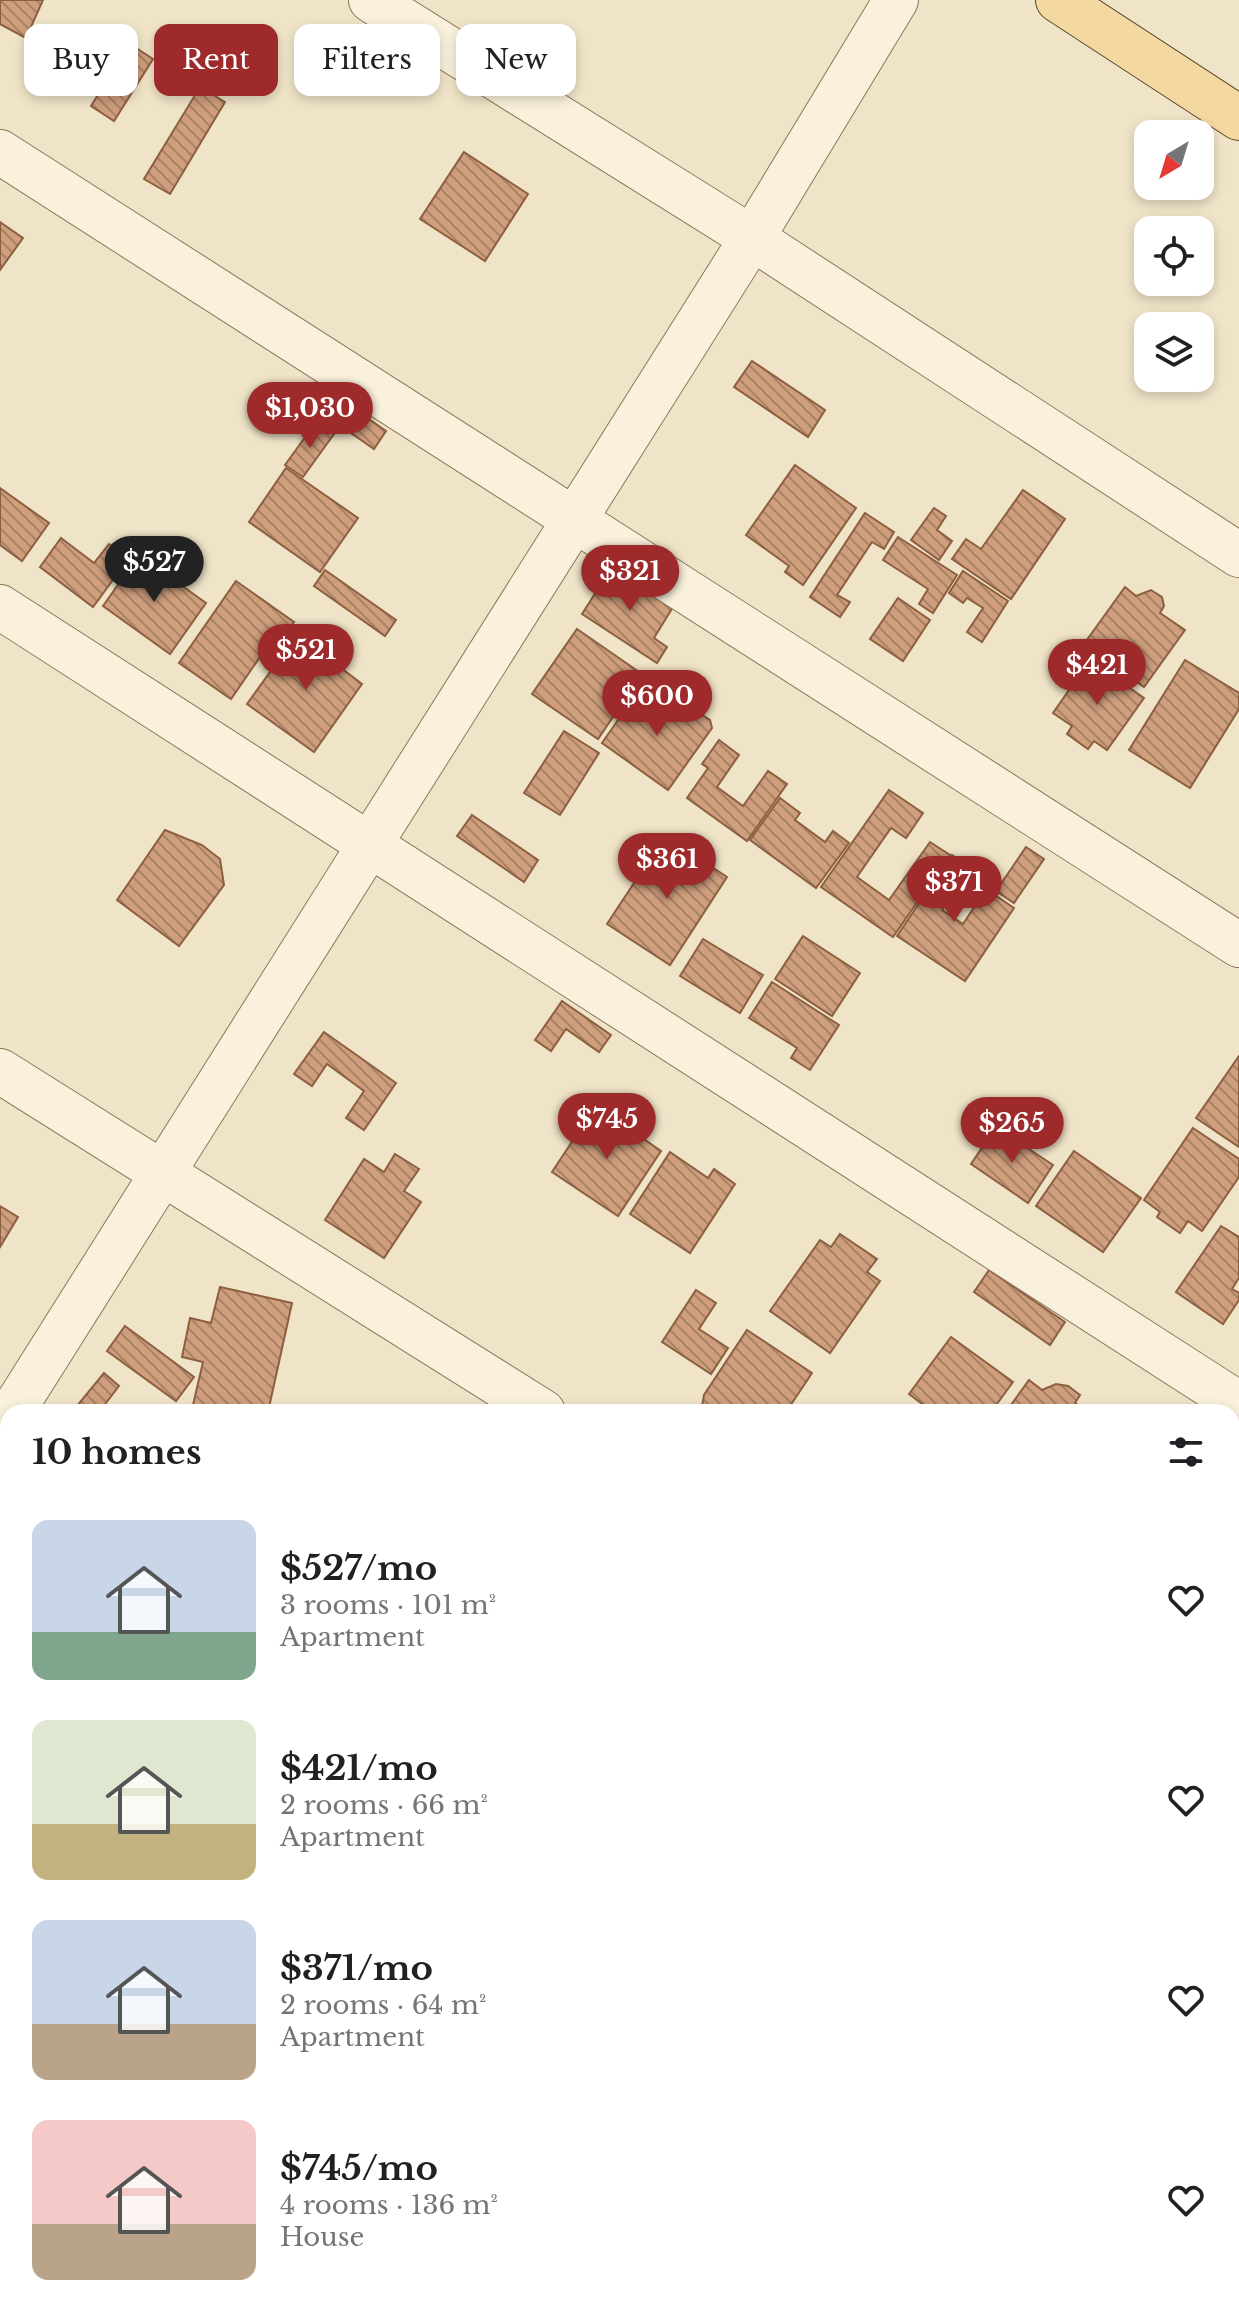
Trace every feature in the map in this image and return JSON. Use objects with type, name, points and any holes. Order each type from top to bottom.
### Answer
[{"type":"main road","points":[[1058,0],[1239,118]]},
{"type":"street","points":[[371,0],[752,238],[1239,555]]},
{"type":"street","points":[[17,1404],[752,238],[896,0]]},
{"type":"street","points":[[0,152],[1239,945]]},
{"type":"street","points":[[0,607],[1239,1404]]},
{"type":"street","points":[[0,1071],[530,1404]]},
{"type":"building","points":[[0,0],[43,0],[32,24],[24,24],[24,37],[0,24]]},
{"type":"building","points":[[138,49],[153,59],[138,83]]},
{"type":"building","points":[[97,96],[130,96],[114,121],[91,106]]},
{"type":"building","points":[[195,96],[215,96],[225,102],[170,194],[144,179]]},
{"type":"building","points":[[464,152],[528,194],[485,261],[420,219]]},
{"type":"building","points":[[0,222],[23,238],[0,270]]},
{"type":"building","points":[[752,361],[825,410],[808,437],[734,387]]},
{"type":"building","points":[[340,399],[386,431],[374,449],[328,417]]},
{"type":"building","points":[[316,422],[334,434],[303,477],[285,465]]},
{"type":"building","points":[[795,465],[856,508],[803,585],[785,572],[789,566],[746,535]]},
{"type":"building","points":[[286,468],[358,518],[320,572],[249,522]]},
{"type":"building","points":[[0,488],[49,523],[22,561],[0,545]]},
{"type":"building","points":[[1023,490],[1065,519],[1011,599],[952,559],[966,539],[981,549]]},
{"type":"building","points":[[934,508],[946,516],[937,530],[952,541],[939,560],[911,540]]},
{"type":"building","points":[[865,513],[894,532],[884,549],[872,542],[837,595],[850,602],[840,617],[810,597]]},
{"type":"building","points":[[898,537],[957,575],[933,613],[919,604],[928,589],[883,560]]},
{"type":"building","points":[[61,538],[94,563],[109,544],[129,558],[93,607],[40,567]]},
{"type":"building","points":[[139,555],[206,603],[170,654],[103,606]]},
{"type":"building","points":[[612,567],[673,607],[654,638],[667,647],[657,663],[582,614]]},
{"type":"building","points":[[325,570],[396,620],[385,636],[314,586]]},
{"type":"building","points":[[963,571],[1008,601],[982,642],[967,632],[983,608],[967,598],[963,603],[949,593]]},
{"type":"building","points":[[236,581],[294,622],[278,645],[271,641],[231,699],[179,663]]},
{"type":"building","points":[[1125,587],[1136,596],[1151,590],[1162,597],[1164,606],[1160,613],[1185,630],[1144,687],[1084,644]]},
{"type":"building","points":[[898,598],[930,620],[903,661],[870,639]]},
{"type":"building","points":[[577,629],[642,674],[598,739],[532,694]]},
{"type":"building","points":[[296,636],[313,648],[320,640],[346,660],[341,668],[362,684],[314,752],[247,704]]},
{"type":"building","points":[[1090,660],[1144,698],[1107,750],[1094,741],[1088,749],[1067,734],[1072,726],[1053,713]]},
{"type":"building","points":[[1185,660],[1239,693],[1239,709],[1190,788],[1129,750]]},
{"type":"building","points":[[639,690],[672,713],[697,712],[710,720],[712,728],[668,790],[602,743]]},
{"type":"building","points":[[564,731],[599,753],[560,815],[524,793]]},
{"type":"building","points":[[719,740],[739,755],[717,787],[743,806],[768,771],[787,784],[747,841],[687,798],[708,768],[702,764]]},
{"type":"building","points":[[889,790],[923,813],[906,838],[891,828],[857,877],[889,900],[930,842],[950,855],[893,937],[821,887]]},
{"type":"building","points":[[780,798],[800,813],[795,820],[825,842],[833,831],[849,843],[816,888],[750,840]]},
{"type":"building","points":[[472,815],[538,860],[524,882],[457,836]]},
{"type":"building","points":[[165,830],[202,845],[220,859],[224,885],[179,946],[117,900]]},
{"type":"building","points":[[665,836],[727,877],[670,965],[607,924]]},
{"type":"building","points":[[1026,847],[1044,859],[1014,903],[996,891]]},
{"type":"building","points":[[952,855],[970,867],[942,910],[963,924],[986,889],[1014,908],[965,981],[897,936]]},
{"type":"building","points":[[803,936],[860,973],[832,1016],[775,979]]},
{"type":"building","points":[[703,939],[763,975],[740,1013],[680,976]]},
{"type":"building","points":[[772,982],[839,1025],[810,1070],[791,1058],[797,1048],[749,1018]]},
{"type":"building","points":[[562,1001],[611,1035],[599,1052],[566,1029],[551,1051],[535,1040]]},
{"type":"building","points":[[324,1032],[396,1083],[364,1130],[346,1118],[364,1091],[327,1064],[312,1086],[294,1074]]},
{"type":"building","points":[[1239,1056],[1239,1147],[1196,1118]]},
{"type":"building","points":[[595,1107],[623,1126],[625,1122],[644,1134],[641,1137],[661,1151],[618,1216],[552,1172]]},
{"type":"building","points":[[996,1127],[1053,1165],[1028,1203],[971,1164]]},
{"type":"building","points":[[1193,1128],[1239,1159],[1239,1177],[1202,1231],[1188,1221],[1180,1233],[1157,1217],[1160,1212],[1144,1200]]},
{"type":"building","points":[[1074,1151],[1141,1198],[1103,1252],[1036,1206]]},
{"type":"building","points":[[670,1152],[708,1178],[714,1169],[735,1184],[690,1253],[630,1214]]},
{"type":"building","points":[[395,1154],[419,1169],[404,1191],[421,1202],[384,1258],[325,1220],[364,1159],[384,1172]]},
{"type":"building","points":[[0,1206],[18,1217],[0,1247]]},
{"type":"building","points":[[1221,1226],[1239,1237],[1239,1278],[1232,1289],[1239,1293],[1239,1300],[1223,1324],[1176,1292]]},
{"type":"building","points":[[840,1234],[877,1259],[867,1272],[880,1281],[830,1353],[770,1311],[820,1240],[831,1247]]},
{"type":"building","points":[[989,1270],[1065,1322],[1050,1345],[974,1292]]},
{"type":"building","points":[[220,1287],[292,1303],[270,1404],[193,1404],[203,1362],[182,1357],[190,1318],[211,1323]]},
{"type":"building","points":[[696,1290],[716,1303],[699,1329],[728,1348],[711,1374],[662,1342]]},
{"type":"building","points":[[125,1326],[194,1377],[176,1401],[107,1351]]},
{"type":"building","points":[[747,1330],[812,1373],[791,1404],[702,1404],[704,1395]]},
{"type":"building","points":[[951,1337],[1013,1382],[997,1404],[922,1404],[909,1394]]},
{"type":"building","points":[[104,1373],[119,1386],[105,1404],[79,1404]]},
{"type":"building","points":[[1029,1380],[1042,1390],[1056,1384],[1068,1386],[1080,1395],[1076,1404],[1012,1404]]}]
